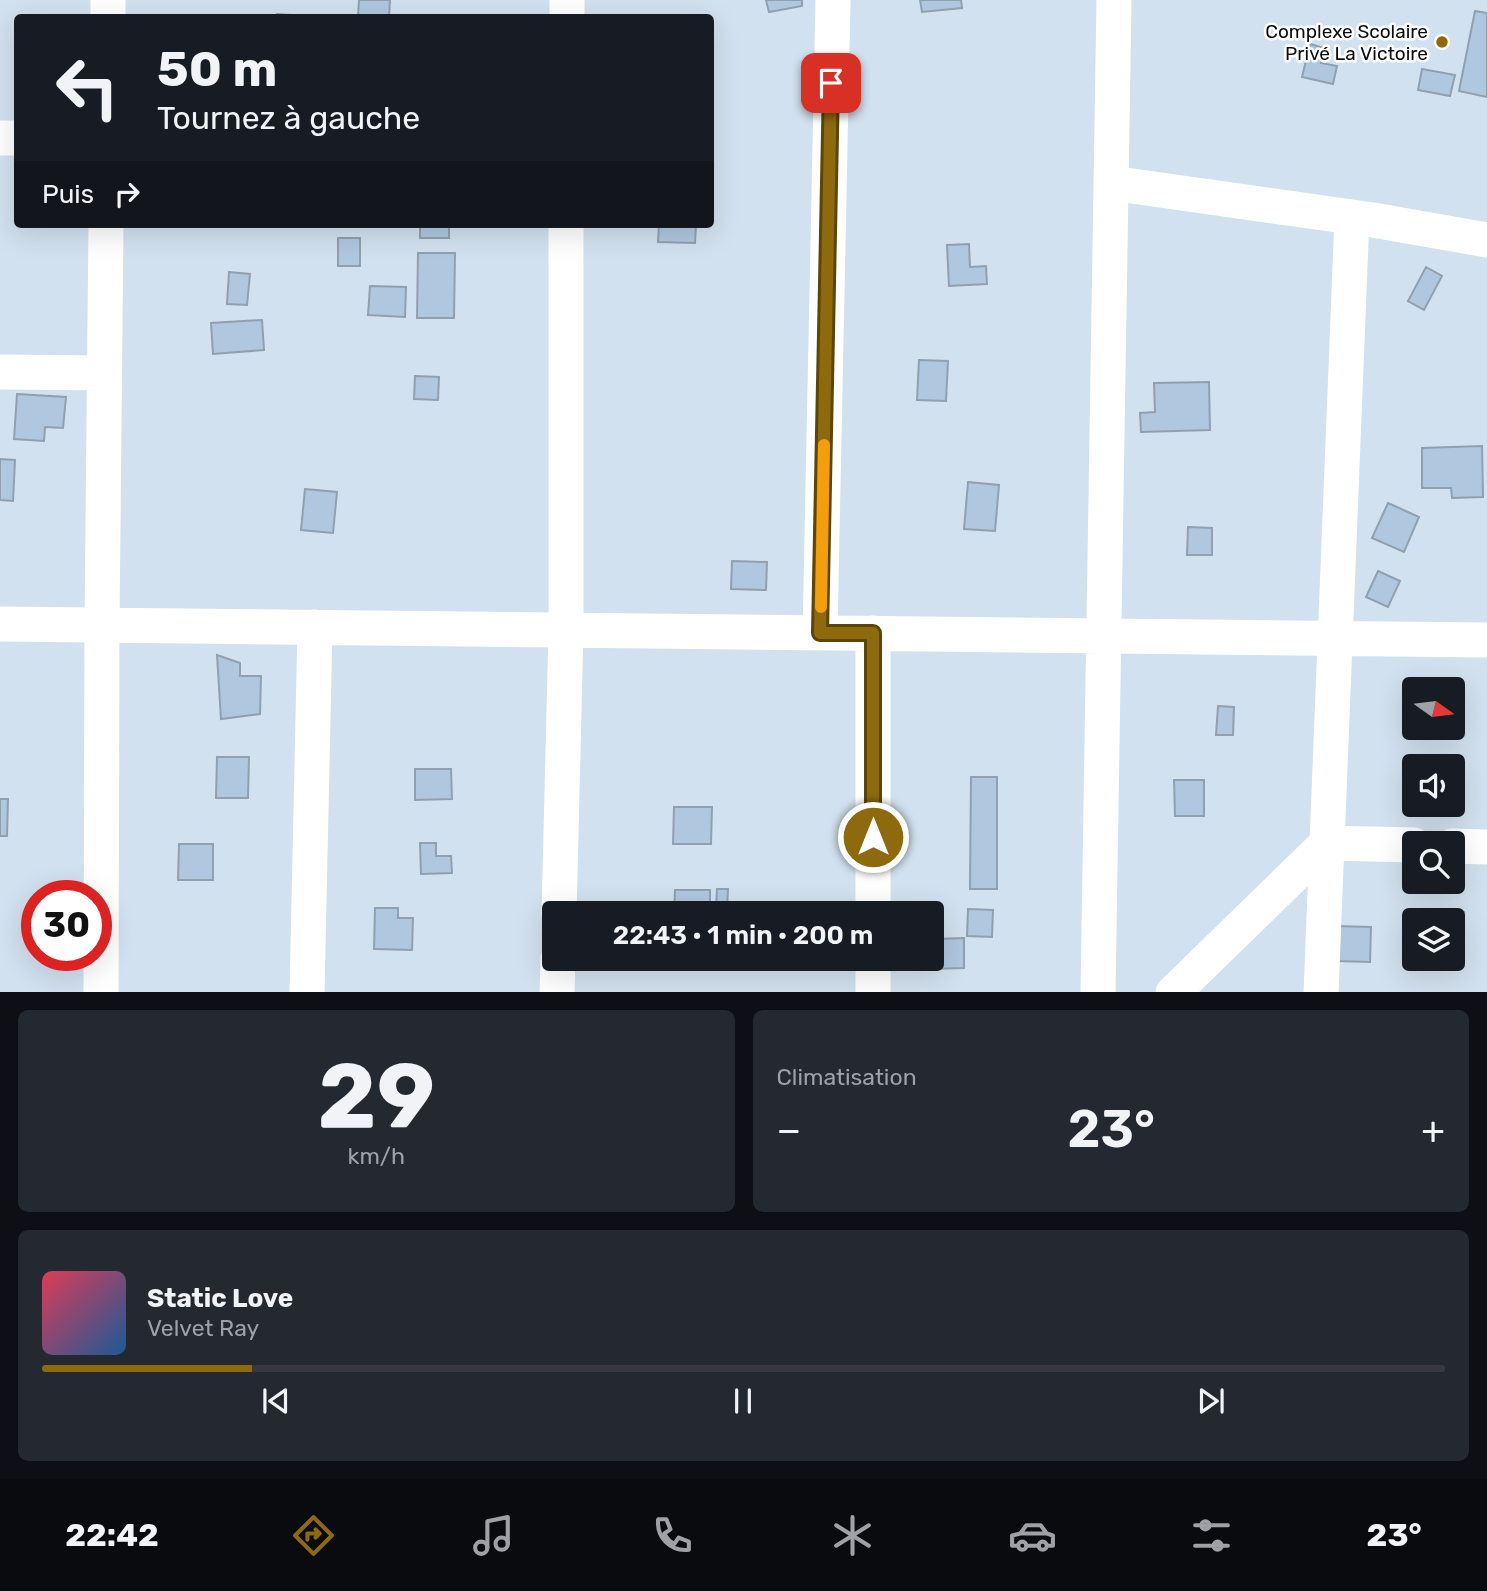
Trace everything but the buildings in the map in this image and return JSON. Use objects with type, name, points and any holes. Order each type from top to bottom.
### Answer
[{"type":"street","points":[[820,633],[832,0]]},
{"type":"street","points":[[1098,992],[1114,0]]},
{"type":"street","points":[[1111,183],[1352,217],[1487,240]]},
{"type":"street","points":[[1321,992],[1352,217]]},
{"type":"street","points":[[101,992],[106,228]]},
{"type":"street","points":[[559,901],[566,630],[566,228]]},
{"type":"street","points":[[0,372],[104,373]]},
{"type":"street","points":[[0,624],[1487,640]]},
{"type":"street","points":[[307,992],[315,627]]},
{"type":"street","points":[[873,633],[873,901]]},
{"type":"street","points":[[1173,992],[1327,843],[1402,845]]},
{"type":"street","points":[[1465,846],[1487,847]]},
{"type":"street","points":[[557,992],[558,971]]},
{"type":"street","points":[[873,971],[873,992]]},
{"type":"slow traffic","points":[[821,607],[824,445]]},
{"type":"place","name":"Complexe Scolaire Privé La Victoire","points":[[1442,42]]},
{"type":"route","points":[[831,83],[820,633],[873,633],[873,837]]}]
